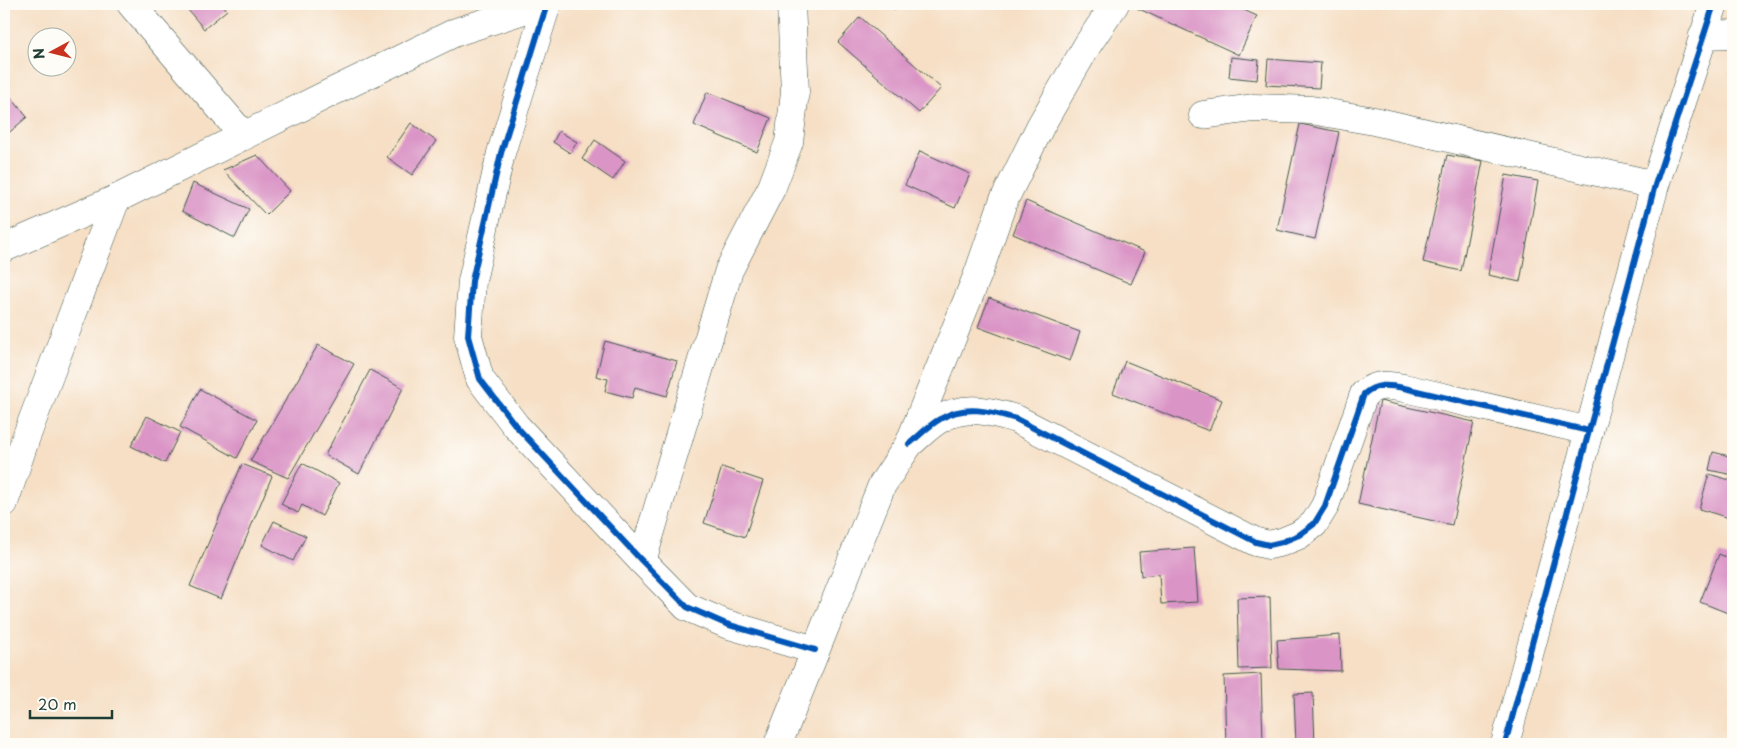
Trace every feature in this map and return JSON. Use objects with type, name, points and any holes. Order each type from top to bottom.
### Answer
[{"type":"street","points":[[131,4],[244,136]]},
{"type":"street","points":[[4,248],[116,199],[456,32],[542,4]]},
{"type":"street","points":[[547,4],[501,153],[472,282],[468,336],[480,379],[516,426],[687,607],[726,624],[815,650]]},
{"type":"street","points":[[642,561],[729,270],[772,187],[789,142],[795,92],[791,4]]},
{"type":"street","points":[[778,744],[882,485],[909,444],[978,274],[1003,202],[1041,125],[1088,44],[1115,4]]},
{"type":"street","points":[[1505,744],[1655,184],[1714,4]]},
{"type":"street","points":[[1703,35],[1733,34]]},
{"type":"street","points":[[1204,115],[1253,108],[1311,110],[1374,121],[1655,184]]},
{"type":"street","points":[[4,503],[25,440],[116,199]]},
{"type":"street","points":[[909,444],[940,419],[964,410],[991,411],[1016,419],[1256,542],[1269,545],[1282,542],[1314,524],[1325,506],[1364,394],[1370,388],[1387,385],[1404,388],[1589,431]]},
{"type":"building","points":[[183,4],[222,4],[227,10],[204,29]]},
{"type":"building","points":[[888,4],[900,4],[895,10]]},
{"type":"building","points":[[1139,4],[1230,4],[1257,16],[1239,55],[1137,8]]},
{"type":"building","points":[[860,17],[941,88],[919,113],[838,42]]},
{"type":"building","points":[[1231,57],[1259,60],[1257,80],[1229,77]]},
{"type":"building","points":[[1268,59],[1321,63],[1319,88],[1266,85]]},
{"type":"building","points":[[4,89],[27,117],[4,137]]},
{"type":"building","points":[[707,92],[771,118],[757,152],[694,125]]},
{"type":"building","points":[[411,123],[436,141],[412,175],[387,157]]},
{"type":"building","points":[[1300,124],[1339,132],[1315,239],[1277,230]]},
{"type":"building","points":[[559,131],[577,142],[570,153],[553,142]]},
{"type":"building","points":[[595,140],[625,161],[613,180],[582,159]]},
{"type":"building","points":[[920,151],[970,174],[955,208],[905,185]]},
{"type":"building","points":[[257,155],[290,191],[266,215],[223,170]]},
{"type":"building","points":[[1447,155],[1483,161],[1461,271],[1423,262]]},
{"type":"building","points":[[1506,175],[1538,181],[1520,282],[1488,275]]},
{"type":"building","points":[[193,183],[249,209],[235,238],[182,211]]},
{"type":"building","points":[[1026,201],[1145,252],[1131,284],[1013,234]]},
{"type":"building","points":[[989,298],[1080,332],[1070,361],[978,327]]},
{"type":"building","points":[[605,341],[677,361],[667,396],[635,387],[632,398],[605,391],[608,379],[596,376]]},
{"type":"building","points":[[318,345],[354,364],[288,478],[250,461]]},
{"type":"building","points":[[1125,361],[1222,400],[1209,431],[1113,393]]},
{"type":"building","points":[[370,370],[403,388],[359,474],[325,455]]},
{"type":"building","points":[[200,389],[257,420],[237,458],[180,427]]},
{"type":"building","points":[[1380,401],[1474,422],[1452,525],[1358,504]]},
{"type":"building","points":[[147,416],[180,432],[165,463],[131,446]]},
{"type":"building","points":[[1713,452],[1733,457],[1733,475],[1709,470]]},
{"type":"building","points":[[302,463],[339,483],[322,516],[302,505],[298,513],[281,504]]},
{"type":"building","points":[[242,464],[272,476],[221,599],[190,586]]},
{"type":"building","points":[[722,467],[763,481],[745,537],[704,523]]},
{"type":"building","points":[[1709,474],[1733,481],[1733,519],[1699,509]]},
{"type":"building","points":[[274,521],[306,536],[293,561],[262,545]]},
{"type":"building","points":[[1194,548],[1198,602],[1161,604],[1159,574],[1141,576],[1139,552]]},
{"type":"building","points":[[1719,554],[1733,560],[1733,615],[1700,602]]},
{"type":"building","points":[[1270,597],[1272,668],[1239,669],[1237,598]]},
{"type":"building","points":[[1340,635],[1341,671],[1279,669],[1277,640]]},
{"type":"building","points":[[1261,674],[1263,744],[1226,744],[1224,676]]},
{"type":"building","points":[[1313,693],[1315,744],[1296,744],[1294,694]]},
{"type":"cycle path","points":[[547,4],[501,153],[472,281],[468,336],[480,379],[516,426],[687,607],[726,624],[815,650]]},
{"type":"cycle path","points":[[1505,744],[1655,185],[1714,4]]},
{"type":"cycle path","points":[[909,444],[928,427],[949,414],[978,410],[1006,416],[1016,419],[1256,542],[1269,545],[1299,535],[1314,524],[1325,506],[1364,394],[1378,386],[1404,388],[1589,431]]}]
